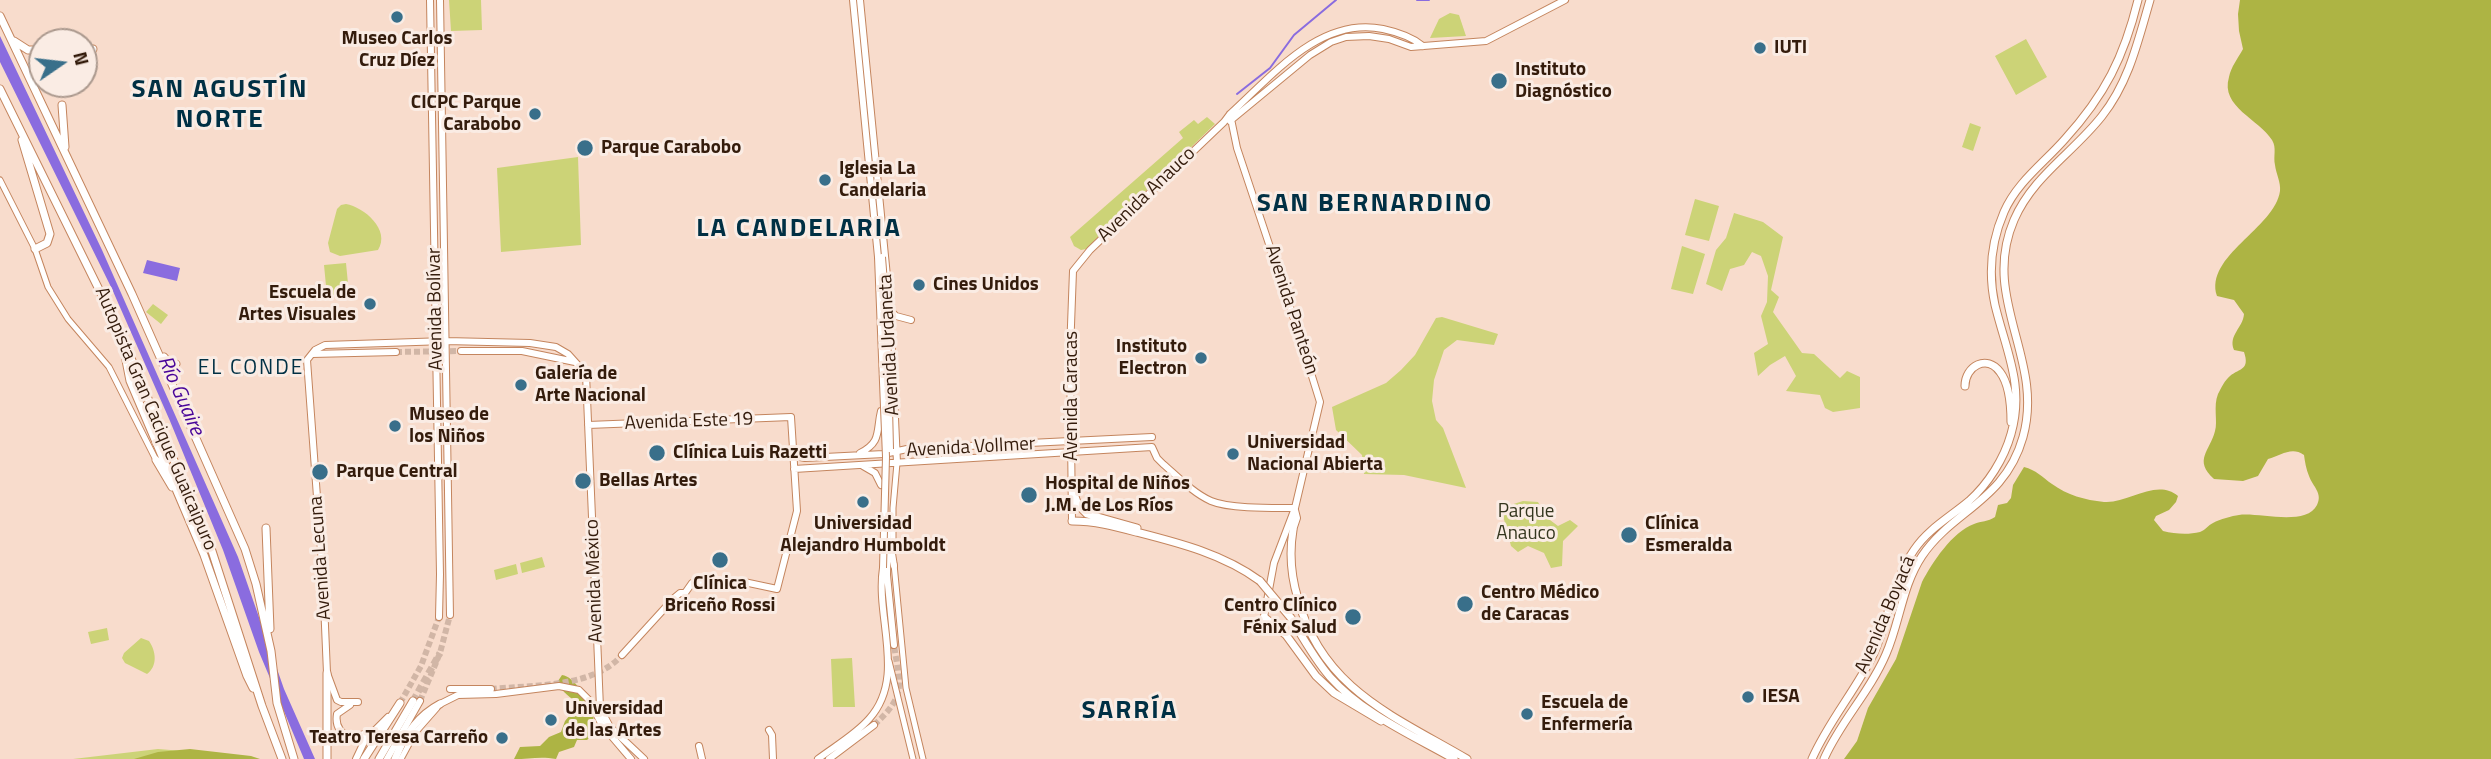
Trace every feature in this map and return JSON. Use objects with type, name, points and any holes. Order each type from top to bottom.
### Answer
[{"type":"highway","name":"Avenida Boyacá","points":[[1812,759],[1872,656],[1899,576],[1910,556],[1931,530],[1980,491],[1997,466],[2011,434],[2017,398],[2013,369],[1992,288],[1996,232],[2012,196],[2065,140],[2107,86],[2122,56],[2138,0]]},
{"type":"highway","name":"Avenida Boyacá","points":[[1824,759],[1886,655],[1906,586],[1919,560],[1937,538],[1993,491],[2015,457],[2023,437],[2028,393],[2025,369],[2004,289],[2003,262],[2010,230],[2020,207],[2036,183],[2101,118],[2119,92],[2133,60],[2150,0]]},
{"type":"highway","name":"Autopista Gran Cacique Guaicaipuro","points":[[0,16],[132,294],[245,549],[271,651],[283,725],[294,759]]},
{"type":"highway","points":[[8,32],[18,46],[28,50]]},
{"type":"highway","name":"Autopista Gran Cacique Guaicaipuro","points":[[0,89],[120,332],[212,551],[282,759]]},
{"type":"highway","points":[[62,105],[63,143],[69,161]]},
{"type":"highway","points":[[15,119],[50,234],[47,243],[35,249]]},
{"type":"highway","points":[[132,294],[165,358],[176,364]]},
{"type":"highway","points":[[120,332],[130,381],[204,555],[247,676],[262,706]]},
{"type":"highway","points":[[1965,386],[1967,375],[1975,365],[1986,363],[1999,370],[2010,399],[2011,434]]},
{"type":"highway","points":[[156,460],[187,514]]},
{"type":"highway","points":[[1073,491],[1078,505],[1087,514],[1128,525],[1231,563],[1261,581],[1291,618],[1332,679],[1359,702],[1454,759]]},
{"type":"highway","points":[[1072,521],[1103,523],[1157,537]]},
{"type":"highway","points":[[266,528],[271,651]]},
{"type":"highway","points":[[1293,530],[1290,550],[1296,592],[1306,627],[1319,652],[1343,680],[1361,695],[1467,759]]},
{"type":"highway","points":[[1264,617],[1286,635],[1316,676],[1334,693],[1386,724],[1398,727]]},
{"type":"highway","points":[[327,673],[327,759]]},
{"type":"highway","points":[[379,759],[416,701]]},
{"type":"highway","points":[[364,759],[400,703]]},
{"type":"highway","points":[[395,759],[415,723],[440,704]]},
{"type":"main road","name":"Avenida Bolívar","points":[[430,0],[439,617]]},
{"type":"main road","name":"Avenida Bolívar","points":[[440,0],[450,615]]},
{"type":"main road","points":[[853,0],[882,259],[891,422],[887,575],[894,645]]},
{"type":"main road","points":[[860,0],[878,226]]},
{"type":"main road","name":"Avenida Anauco","points":[[1073,271],[1090,250],[1228,119],[1331,41],[1369,36],[1389,39],[1411,47],[1486,41],[1565,0]]},
{"type":"main road","name":"Avenida Panteón","points":[[1228,119],[1320,402],[1295,509]]},
{"type":"main road","points":[[818,759],[863,725],[876,710],[885,693],[889,658],[880,583],[883,568],[886,457],[882,259]]},
{"type":"main road","name":"Avenida Urdaneta","points":[[882,259],[890,307],[897,463]]},
{"type":"main road","name":"Avenida Caracas","points":[[1072,521],[1070,352],[1073,271]]},
{"type":"main road","points":[[878,307],[883,317],[888,315],[890,307]]},
{"type":"main road","points":[[890,307],[896,316],[911,320]]},
{"type":"main road","points":[[309,357],[326,345],[446,341],[530,343],[556,347],[575,362]]},
{"type":"main road","points":[[320,353],[326,345]]},
{"type":"main road","points":[[461,351],[523,351],[575,362]]},
{"type":"main road","points":[[309,357],[320,353],[396,352]]},
{"type":"main road","name":"Avenida Lecuna","points":[[309,357],[327,673]]},
{"type":"main road","name":"Avenida México","points":[[575,362],[586,374],[600,708],[604,718],[618,735],[644,759]]},
{"type":"main road","points":[[857,454],[871,447],[876,439],[881,411],[883,444],[891,447],[896,439]]},
{"type":"main road","name":"Avenida Este 19","points":[[588,425],[791,418],[793,449]]},
{"type":"main road","name":"Avenida Vollmer","points":[[793,449],[805,458],[1152,437]]},
{"type":"main road","name":"Avenida Vollmer","points":[[794,469],[1152,447],[1163,464],[1210,501],[1226,506],[1295,509]]},
{"type":"main road","points":[[622,655],[674,598],[685,593],[692,583],[744,582],[777,589],[797,511],[793,449]]},
{"type":"main road","points":[[858,465],[875,472],[881,485]]},
{"type":"main road","points":[[1293,530],[1297,518],[1295,509]]},
{"type":"main road","points":[[1264,617],[1275,563],[1295,509]]},
{"type":"main road","points":[[888,531],[894,566]]},
{"type":"main road","points":[[327,673],[337,699],[341,702],[358,702],[341,710],[336,719],[343,734],[351,738],[372,732]]},
{"type":"main road","points":[[458,695],[496,694],[559,686],[579,690],[602,725],[630,758]]},
{"type":"main road","points":[[440,704],[458,695],[491,689],[450,689]]},
{"type":"main road","points":[[387,759],[416,701]]},
{"type":"main road","points":[[356,759],[365,740],[400,703]]},
{"type":"main road","points":[[829,759],[874,725]]},
{"type":"main road","points":[[769,730],[772,759]]},
{"type":"main road","points":[[699,746],[702,759]]},
{"type":"street","points":[[0,180],[35,249],[48,287],[68,320],[109,367],[156,460]]},
{"type":"street","name":"Avenida Urdaneta","points":[[897,463],[893,508],[894,566],[906,688],[923,759]]},
{"type":"street","points":[[889,658],[913,759]]},
{"type":"street","points":[[401,759],[415,733],[440,704]]},
{"type":"green space","points":[[449,0],[481,0],[482,30],[451,31]]},
{"type":"green space","points":[[2240,0],[2491,0],[2491,759],[1844,759],[1857,741],[1868,708],[1896,659],[1922,582],[1931,566],[1958,534],[1974,524],[1995,517],[1998,505],[2007,503],[2011,498],[2013,485],[2024,467],[2064,491],[2097,501],[2113,502],[2151,491],[2169,491],[2178,496],[2176,502],[2154,520],[2163,531],[2172,533],[2200,532],[2211,524],[2239,515],[2303,515],[2311,512],[2317,505],[2318,493],[2308,473],[2304,455],[2299,452],[2268,459],[2258,476],[2243,481],[2214,479],[2204,461],[2216,427],[2218,394],[2226,380],[2243,368],[2246,362],[2244,352],[2234,350],[2233,345],[2244,314],[2234,300],[2217,296],[2216,282],[2230,255],[2266,217],[2280,191],[2272,140],[2230,97],[2229,77],[2243,49],[2239,31]]},
{"type":"green space","points":[[1450,13],[1459,15],[1466,36],[1430,38],[1439,19]]},
{"type":"green space","points":[[2026,39],[2047,77],[2016,95],[1995,56]]},
{"type":"green space","points":[[1207,117],[1215,124],[1086,249],[1081,250],[1074,246],[1070,237],[1183,138],[1179,132],[1194,120],[1198,124]]},
{"type":"green space","points":[[1970,123],[1981,127],[1973,151],[1962,147]]},
{"type":"green space","name":"Parque Carabobo","points":[[578,157],[581,245],[501,252],[497,168]]},
{"type":"green space","points":[[1695,199],[1719,206],[1709,241],[1685,235]]},
{"type":"green space","points":[[346,204],[360,210],[374,221],[381,235],[378,250],[340,256],[330,252],[328,243],[337,209]]},
{"type":"green space","points":[[1734,213],[1763,222],[1783,237],[1771,290],[1779,297],[1773,312],[1802,353],[1814,354],[1840,378],[1847,371],[1860,377],[1860,408],[1833,412],[1825,408],[1820,395],[1786,391],[1796,376],[1785,356],[1758,376],[1754,353],[1768,344],[1761,316],[1767,302],[1768,276],[1761,256],[1752,252],[1744,265],[1730,269],[1722,291],[1706,284],[1716,250],[1726,238]]},
{"type":"green space","points":[[1682,246],[1705,254],[1693,294],[1671,289]]},
{"type":"green space","points":[[346,263],[349,294],[327,296],[324,265]]},
{"type":"green space","points":[[153,304],[168,315],[161,324],[146,312]]},
{"type":"green space","points":[[1442,317],[1498,334],[1494,345],[1457,340],[1444,350],[1434,380],[1432,401],[1436,420],[1443,428],[1466,488],[1404,475],[1364,474],[1362,455],[1336,430],[1332,407],[1386,383],[1415,355],[1436,318]]},
{"type":"green space","name":"Parque Anauco","points":[[1523,501],[1538,502],[1546,517],[1558,526],[1570,520],[1578,526],[1563,541],[1562,566],[1551,568],[1544,553],[1528,546],[1518,552],[1511,546],[1501,508]]},
{"type":"green space","points":[[542,557],[545,567],[522,573],[520,563]]},
{"type":"green space","points":[[516,564],[518,574],[496,580],[494,570]]},
{"type":"green space","points":[[107,628],[109,640],[91,644],[88,632]]},
{"type":"green space","points":[[141,638],[149,641],[154,654],[153,667],[147,674],[125,663],[122,658]]},
{"type":"green space","points":[[852,658],[855,707],[833,707],[831,659]]},
{"type":"green space","points":[[562,675],[576,684],[588,702],[593,715],[592,735],[587,740],[577,740],[574,747],[559,752],[556,759],[514,759],[520,747],[540,746],[549,737],[561,732],[565,721],[576,708],[575,701],[559,684]]},
{"type":"green space","points":[[158,749],[233,755],[254,759],[73,759]]},
{"type":"green space","points":[[190,749],[260,759],[134,759],[158,752]]},
{"type":"shaded area","points":[[0,36],[102,250],[238,557],[284,689],[315,759],[304,759],[259,652],[223,550],[170,421],[112,289],[0,62]]},
{"type":"shaded area","points":[[147,260],[180,268],[177,281],[143,273]]},
{"type":"waterway","points":[[1237,94],[1270,68],[1294,35],[1336,0]]},
{"type":"waterway","points":[[1417,0],[1429,0]]},
{"type":"tunnel","points":[[396,352],[461,351]]},
{"type":"tunnel","points":[[420,701],[440,653],[450,615]]},
{"type":"tunnel","points":[[400,703],[421,666],[439,617]]},
{"type":"tunnel","points":[[874,725],[892,706],[899,689],[894,645]]},
{"type":"tunnel","points":[[413,701],[440,653]]},
{"type":"tunnel","points":[[491,689],[579,679],[610,666],[622,655]]},
{"type":"place","name":"Museo Carlos Cruz Díez","points":[[397,17]]},
{"type":"place","name":"IUTI","points":[[1760,48]]},
{"type":"place","name":"Instituto Diagnóstico","points":[[1499,81]]},
{"type":"place","name":"CICPC Parque Carabobo","points":[[535,114]]},
{"type":"place","name":"Parque Carabobo","points":[[585,148]]},
{"type":"place","name":"Iglesia La Candelaria","points":[[825,180]]},
{"type":"place","name":"Cines Unidos","points":[[919,285]]},
{"type":"place","name":"Escuela de Artes Visuales","points":[[370,304]]},
{"type":"place","name":"Instituto Electron","points":[[1201,358]]},
{"type":"place","name":"Galería de Arte Nacional","points":[[521,385]]},
{"type":"place","name":"Museo de los Niños","points":[[395,426]]},
{"type":"place","name":"Clínica Luis Razetti","points":[[657,453]]},
{"type":"place","name":"Universidad Nacional Abierta","points":[[1233,454]]},
{"type":"place","name":"Parque Central","points":[[320,472]]},
{"type":"place","name":"Bellas Artes","points":[[583,481]]},
{"type":"place","name":"Hospital de Niños J.M. de Los Ríos","points":[[1029,495]]},
{"type":"place","name":"Universidad Alejandro Humboldt","points":[[863,502]]},
{"type":"place","name":"Clínica Esmeralda","points":[[1629,535]]},
{"type":"place","name":"Clínica Briceño Rossi","points":[[720,560]]},
{"type":"place","name":"Centro Médico de Caracas","points":[[1465,604]]},
{"type":"place","name":"Centro Clínico Fénix Salud","points":[[1353,617]]},
{"type":"place","name":"IESA","points":[[1748,697]]},
{"type":"place","name":"Escuela de Enfermería","points":[[1527,714]]},
{"type":"place","name":"Universidad de las Artes","points":[[551,720]]},
{"type":"place","name":"Teatro Teresa Carreño","points":[[502,738]]},
{"type":"district","name":"SAN AGUSTÍN NORTE","points":[[220,106]]},
{"type":"district","name":"SAN BERNARDINO","points":[[1375,205]]},
{"type":"district","name":"LA CANDELARIA","points":[[799,230]]},
{"type":"district","name":"EL CONDE","points":[[251,369]]},
{"type":"district","name":"SARRÍA","points":[[1130,712]]},
{"type":"water label","name":"Río Guaire","points":[[180,396]]}]
